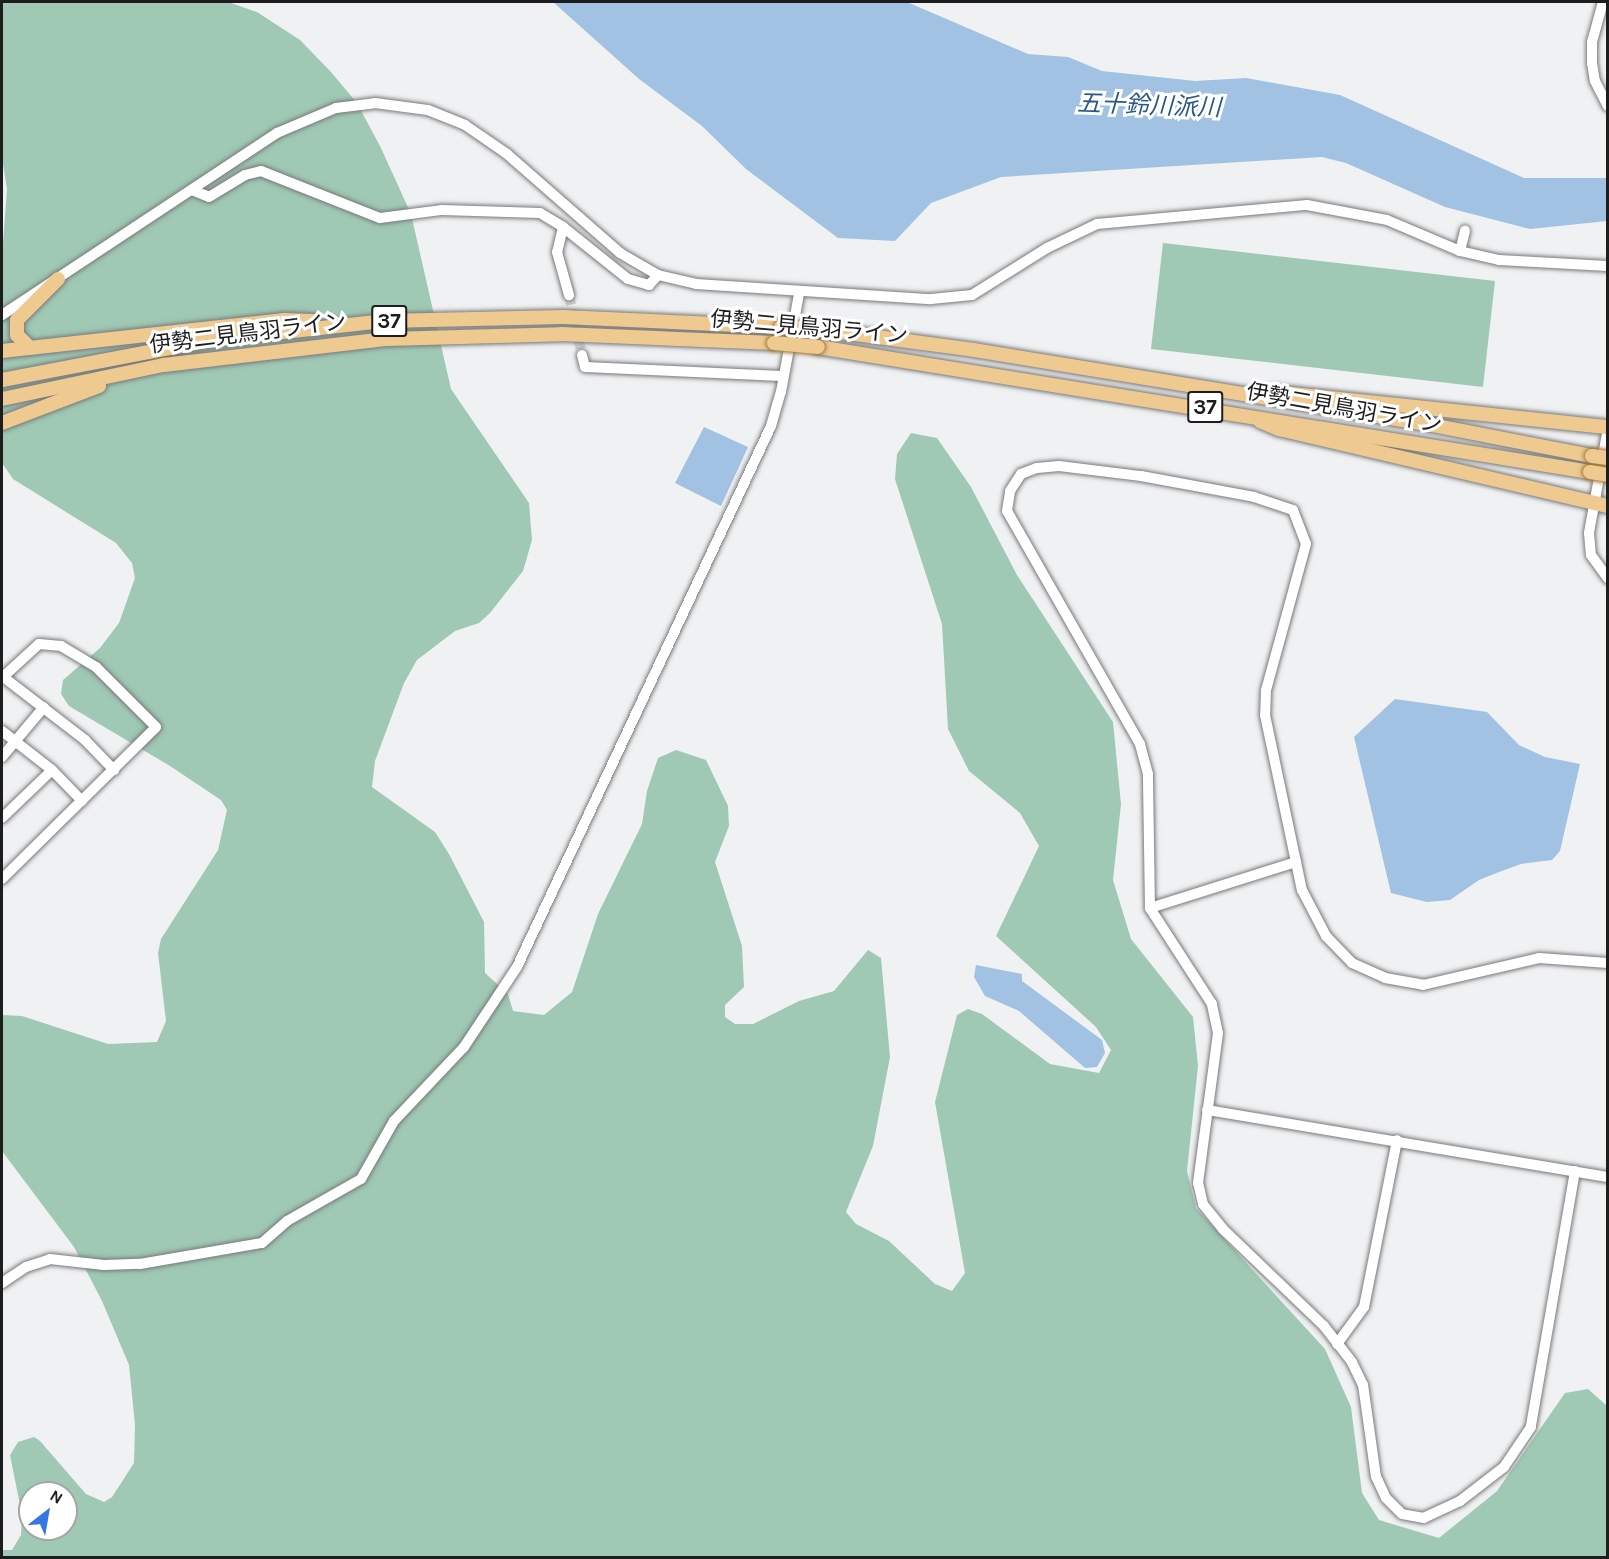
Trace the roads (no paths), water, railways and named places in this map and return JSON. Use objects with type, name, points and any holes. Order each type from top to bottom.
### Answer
[{"type":"main road","points":[[30,348],[17,335],[17,320],[58,279]]},
{"type":"main road","name":"伊勢二見鳥羽ライン","points":[[2,380],[212,340],[385,321],[563,317],[781,327],[825,330],[974,350],[1172,386],[1432,425],[1608,458]]},
{"type":"main road","points":[[2,351],[284,320],[385,321]]},
{"type":"main road","name":"伊勢二見鳥羽ライン","points":[[2,399],[214,358],[456,334],[561,334],[774,343],[818,347],[1237,412],[1608,475]]},
{"type":"main road","points":[[2,423],[101,386],[214,358]]},
{"type":"main road","points":[[1172,386],[1226,387],[1608,427]]},
{"type":"main road","points":[[1237,412],[1279,429],[1608,506]]},
{"type":"street","points":[[1603,2],[1592,42],[1592,63],[1595,81],[1608,106]]},
{"type":"street","points":[[5,310],[58,279],[277,133],[306,119],[360,104],[402,105],[448,117],[478,132],[620,253],[658,275],[696,284],[799,294],[931,299],[972,295],[1047,248],[1097,224],[1307,205],[1387,220],[1460,250],[1499,260],[1608,266]]},
{"type":"street","points":[[192,190],[208,197],[252,171],[261,171],[381,218],[442,210],[540,213],[563,227],[628,279],[649,285],[658,275]]},
{"type":"street","points":[[563,227],[557,252],[569,295]]},
{"type":"street","points":[[1460,250],[1465,231]]},
{"type":"street","points":[[2,1283],[26,1267],[50,1259],[104,1265],[140,1264],[262,1243],[287,1221],[361,1179],[394,1121],[464,1047],[517,967],[762,446],[781,392],[782,376],[799,294]]},
{"type":"street","points":[[582,355],[585,367],[782,376]]},
{"type":"street","points":[[1608,427],[1588,533],[1591,555],[1608,578]]},
{"type":"street","points":[[1575,1171],[1531,1427],[1519,1448],[1488,1482],[1444,1512],[1424,1518],[1402,1514],[1386,1498],[1376,1477],[1363,1385],[1352,1362],[1223,1229],[1203,1204],[1198,1183],[1218,1033],[1212,1004],[1150,908],[1148,774],[1140,744],[1007,511],[1010,491],[1021,474],[1036,468],[1059,466],[1204,487],[1274,501],[1293,510],[1303,529],[1306,544],[1266,690],[1265,715],[1296,862],[1309,907],[1326,936],[1352,963],[1385,978],[1412,985],[1436,984],[1539,958],[1608,963]]},
{"type":"street","points":[[2,879],[114,770],[156,727],[96,667],[61,646],[39,644],[3,676],[86,740],[114,770]]},
{"type":"street","points":[[2,757],[17,742],[44,707]]},
{"type":"street","points":[[2,730],[52,770],[82,801]]},
{"type":"street","points":[[2,818],[52,770]]},
{"type":"street","points":[[1150,908],[1296,862]]},
{"type":"street","points":[[1207,1110],[1608,1177]]},
{"type":"street","points":[[1337,1344],[1364,1306],[1396,1140]]},
{"type":"water","name":"五十鈴川派川","points":[[553,2],[907,2],[1028,54],[1068,57],[1102,71],[1195,81],[1246,78],[1340,95],[1524,178],[1607,178],[1607,221],[1530,229],[1445,207],[1346,163],[1322,157],[1001,177],[931,203],[895,241],[838,238],[746,169],[702,126],[639,79]]},
{"type":"water","points":[[704,427],[748,447],[721,506],[675,483]]},
{"type":"water","points":[[1395,699],[1487,712],[1519,745],[1545,757],[1580,764],[1560,851],[1552,860],[1521,864],[1499,872],[1479,880],[1450,900],[1427,902],[1391,893],[1354,737]]},
{"type":"water","points":[[976,965],[1022,974],[1022,981],[1102,1040],[1105,1053],[1097,1067],[1085,1068],[1019,1011],[985,996],[974,977]]},
{"type":"tunnel","points":[[569,295],[582,355]]}]
